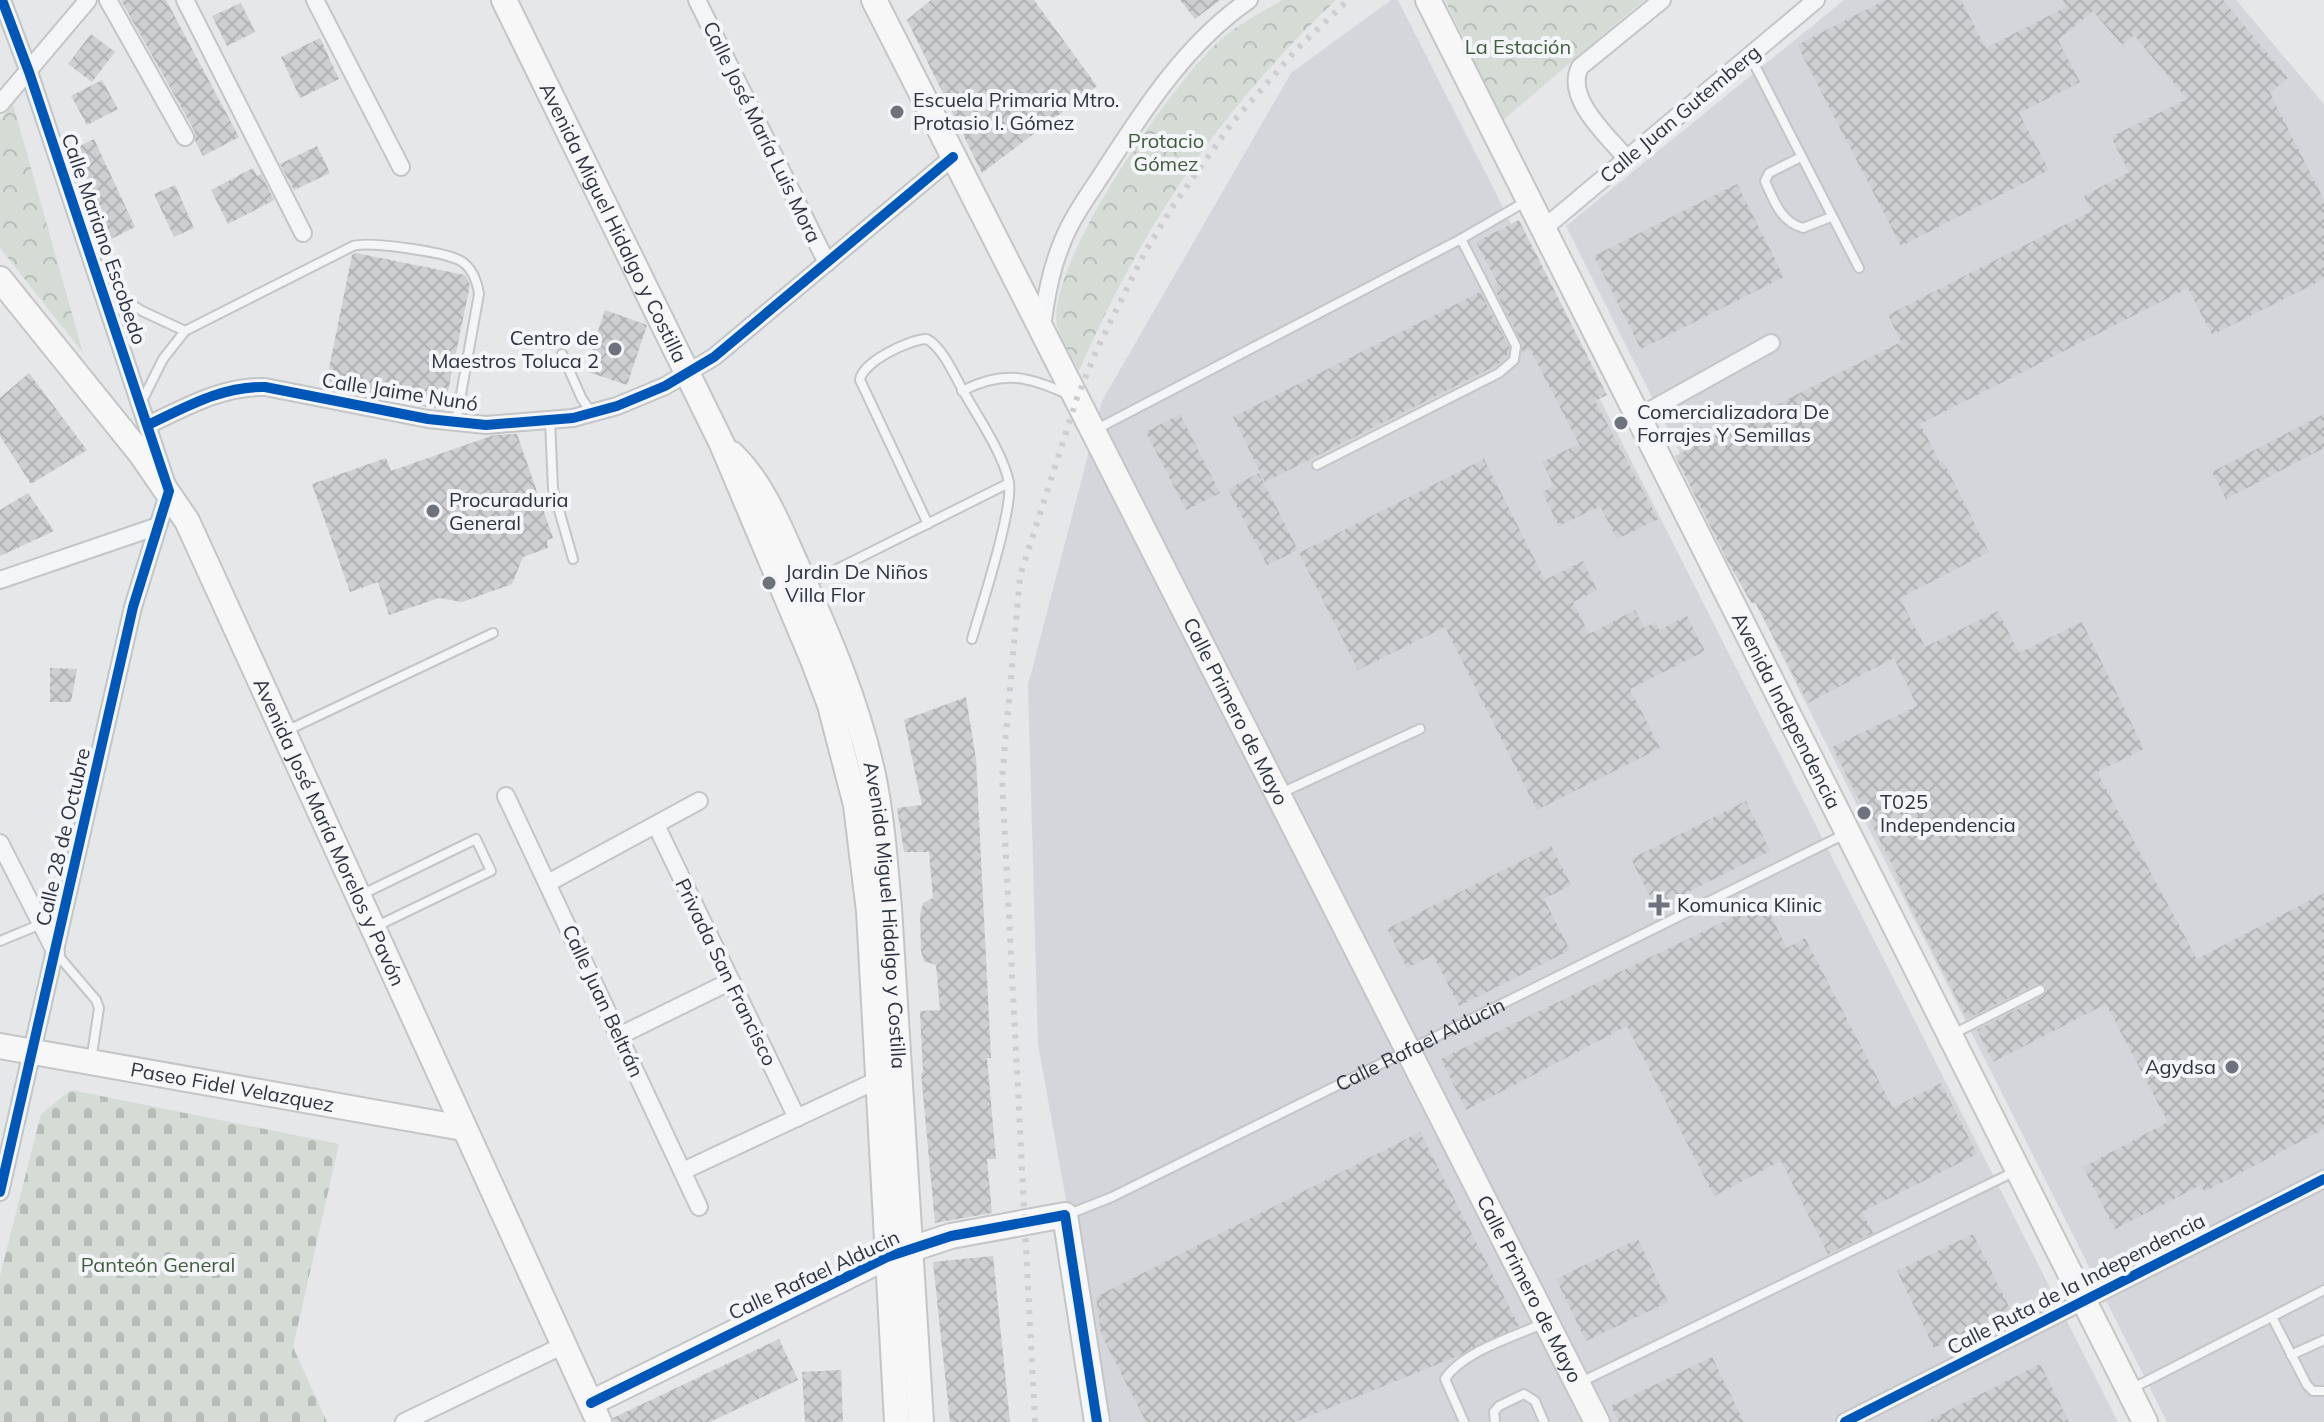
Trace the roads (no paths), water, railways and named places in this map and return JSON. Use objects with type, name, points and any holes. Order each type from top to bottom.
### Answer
[{"type":"main road","name":"Avenida Miguel Hidalgo y Costilla","points":[[504,0],[722,444],[830,705],[845,759],[863,850],[879,1080],[887,1257],[907,1389],[921,1422]]},
{"type":"main road","name":"Calle Primero de Mayo","points":[[874,0],[1597,1422]]},
{"type":"main road","name":"Avenida Independencia","points":[[1428,0],[2145,1422]]},
{"type":"main road","name":"Avenida José María Morelos y Pavón","points":[[0,279],[169,491],[187,521],[595,1413]]},
{"type":"main road","name":"Avenida Miguel Hidalgo y Costilla","points":[[722,444],[744,465],[760,489],[806,585],[849,688],[873,777],[883,834],[911,1248],[907,1389],[897,1422]]},
{"type":"main road","name":"Paseo Fidel Velazquez","points":[[0,1046],[463,1128]]},
{"type":"main road","name":"Calle Rafael Alducin","points":[[595,1413],[887,1257],[951,1236],[1065,1215]]},
{"type":"main road","points":[[1065,1215],[1097,1422]]},
{"type":"street","name":"Calle Mariano Escobedo","points":[[2,0],[169,491]]},
{"type":"street","points":[[0,104],[88,0]]},
{"type":"street","points":[[108,0],[185,137]]},
{"type":"street","points":[[185,0],[303,233]]},
{"type":"street","points":[[315,0],[401,167]]},
{"type":"street","name":"Calle José María Luis Mora","points":[[697,0],[827,263]]},
{"type":"street","points":[[1042,326],[1060,246],[1082,204],[1175,69],[1208,33],[1249,0]]},
{"type":"street","points":[[1627,159],[1580,99],[1575,79],[1580,67],[1662,0]]},
{"type":"street","name":"Calle Juan Gutemberg","points":[[1543,229],[1816,0]]},
{"type":"street","name":"Calle Jaime Nunó","points":[[148,425],[208,397],[246,386],[456,423],[486,425],[550,421],[592,414],[629,402],[689,374],[743,334],[953,157]]},
{"type":"street","points":[[1638,417],[1771,343]]},
{"type":"street","name":"Calle 28 de Octubre","points":[[0,1192],[133,607],[169,491]]},
{"type":"street","points":[[0,580],[158,526]]},
{"type":"street","name":"Calle Juan Beltrán","points":[[506,796],[699,1207]]},
{"type":"street","points":[[548,883],[699,801]]},
{"type":"street","name":"Privada San Francisco","points":[[656,825],[797,1118]]},
{"type":"street","points":[[0,843],[56,953]]},
{"type":"street","points":[[619,1036],[731,981]]},
{"type":"street","points":[[683,1171],[879,1080],[900,1066]]},
{"type":"street","name":"Calle Ruta de la Independencia","points":[[1845,1422],[2324,1179]]},
{"type":"street","points":[[404,1422],[564,1345]]},
{"type":"lane","points":[[1750,56],[1859,268]]},
{"type":"lane","points":[[1801,157],[1769,173],[1765,181],[1790,224],[1803,228],[1831,217]]},
{"type":"lane","points":[[1094,430],[1461,239],[1529,200]]},
{"type":"lane","points":[[1317,465],[1499,373],[1514,360],[1516,346],[1461,239]]},
{"type":"lane","points":[[141,405],[163,359],[185,331],[361,243],[451,257],[467,266],[477,283],[479,294],[456,423]]},
{"type":"lane","points":[[100,283],[142,311],[185,331]]},
{"type":"lane","points":[[928,524],[863,388],[861,372],[871,363],[911,342],[927,339],[938,350],[962,391],[994,448],[1009,483],[1001,530],[972,639]]},
{"type":"lane","points":[[562,354],[592,414]]},
{"type":"lane","points":[[962,391],[994,377],[1014,377],[1043,383],[1077,398]]},
{"type":"lane","points":[[550,421],[553,489],[573,559]]},
{"type":"lane","points":[[806,585],[1009,483]]},
{"type":"lane","points":[[282,733],[493,633]]},
{"type":"lane","points":[[1279,795],[1420,729]]},
{"type":"lane","name":"Calle Rafael Alducin","points":[[1065,1215],[1112,1197],[1847,833]]},
{"type":"lane","points":[[357,897],[476,839],[491,871],[372,929]]},
{"type":"lane","points":[[0,941],[41,924]]},
{"type":"lane","points":[[56,953],[96,1000],[99,1008],[90,1062]]},
{"type":"lane","points":[[1949,1036],[2040,990]]},
{"type":"lane","points":[[1578,1384],[2017,1171]]},
{"type":"lane","points":[[2129,1390],[2324,1290]]},
{"type":"lane","points":[[2272,1317],[2307,1385],[2313,1391],[2324,1391]]},
{"type":"lane","points":[[1464,1422],[1445,1379],[1451,1369],[1463,1360],[1547,1322]]},
{"type":"lane","points":[[2291,1355],[2324,1340]]},
{"type":"lane","points":[[1495,1422],[1494,1412],[1499,1406],[1524,1394],[1535,1401],[1544,1422]]},
{"type":"railway","points":[[1035,1422],[1002,779],[1020,576],[1077,398],[1097,349],[1145,252],[1173,206],[1232,123],[1296,50],[1348,0]]},
{"type":"place","name":"Escuela Primaria Mtro. Protasio I. Gómez","points":[[897,112]]},
{"type":"place","name":"Centro de Maestros Toluca 2","points":[[615,349]]},
{"type":"place","name":"Comercializadora De Forrajes Y Semillas","points":[[1621,423]]},
{"type":"place","name":"Procuraduria General","points":[[433,511]]},
{"type":"place","name":"Jardin De Niños Villa Flor","points":[[769,583]]},
{"type":"place","name":"T025 Independencia","points":[[1864,813]]},
{"type":"place","name":"Komunica Klinic","points":[[1659,905]]},
{"type":"place","name":"Agydsa","points":[[2232,1067]]},
{"type":"park label","name":"La Estación","points":[[1518,47]]},
{"type":"park label","name":"Protacio Gómez","points":[[1166,152]]},
{"type":"park label","name":"Panteón General","points":[[158,1265]]}]
